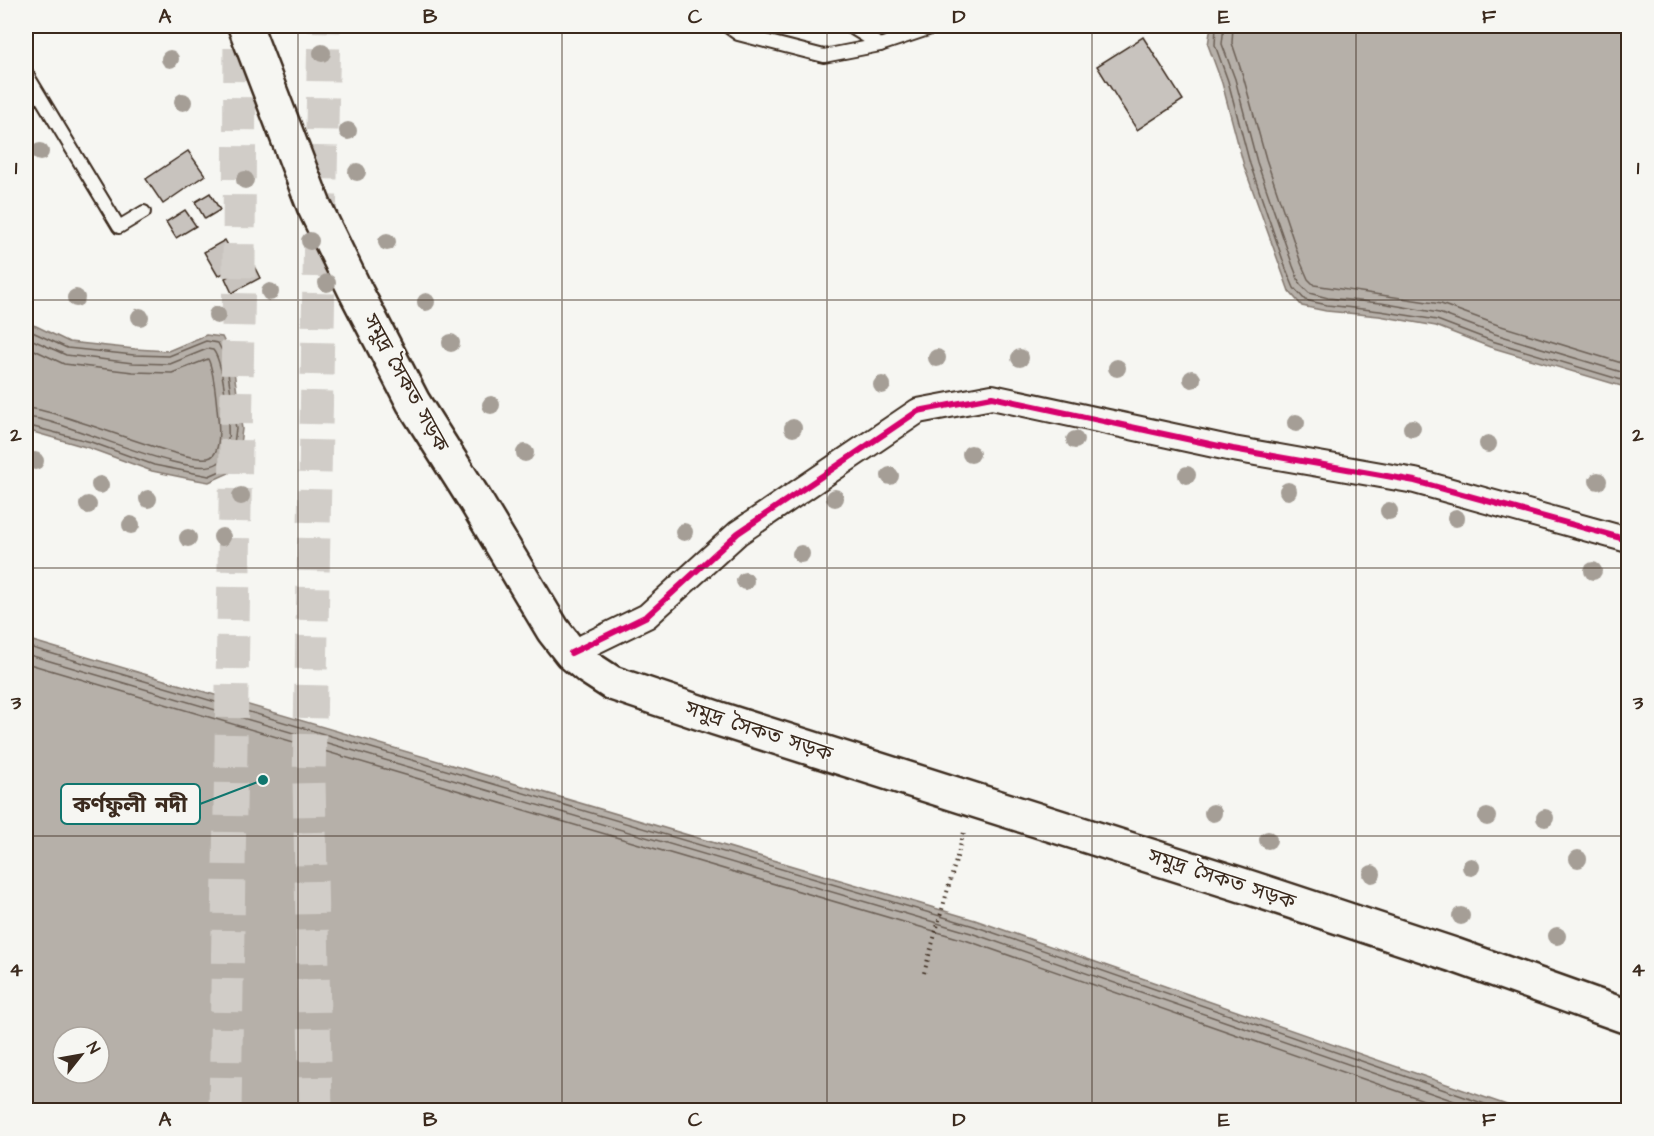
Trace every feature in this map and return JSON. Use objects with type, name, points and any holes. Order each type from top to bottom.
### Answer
[{"type":"main road","name":"সমুদ্র সৈকত সড়ক","points":[[245,26],[314,206],[365,311],[413,402],[534,599],[571,653],[589,668],[612,683],[716,718],[1248,886],[1629,1017]]},
{"type":"street","points":[[571,653],[647,616],[738,533],[918,411],[992,397],[1233,449],[1415,481],[1629,540]]},
{"type":"lane","points":[[727,26],[738,34],[824,56],[880,45],[937,26]]},
{"type":"lane","points":[[849,26],[880,45]]},
{"type":"lane","points":[[26,73],[119,226],[144,212]]},
{"type":"path","points":[[924,973],[974,800]]},
{"type":"water","points":[[1211,26],[1628,26],[1628,388],[1490,347],[1436,326],[1302,306],[1289,291],[1244,166],[1222,83],[1208,45]]},
{"type":"water","points":[[26,323],[69,342],[135,349],[168,351],[206,335],[222,337],[232,357],[242,429],[238,459],[229,473],[209,482],[152,471],[89,448],[26,430]]},
{"type":"water","points":[[26,639],[975,920],[1521,1110],[26,1110]]},
{"type":"building","points":[[1143,37],[1183,100],[1137,130],[1097,66]]},
{"type":"building","points":[[188,151],[205,175],[163,204],[146,179]]},
{"type":"building","points":[[210,193],[220,210],[205,219],[195,202]]},
{"type":"building","points":[[185,210],[196,226],[176,238],[166,222]]},
{"type":"building","points":[[225,240],[239,265],[218,276],[204,252]]},
{"type":"building","points":[[253,264],[260,278],[232,293],[225,278]]},
{"type":"tunnel","points":[[225,1110],[239,265],[240,26]]},
{"type":"tunnel","points":[[316,1110],[309,781],[324,26]]},
{"type":"cycle path","points":[[571,653],[647,616],[738,533],[918,411],[992,397],[1233,449],[1415,481],[1628,540]]},
{"type":"place","name":"কর্ণফুলী নদী","points":[[263,780]]}]
